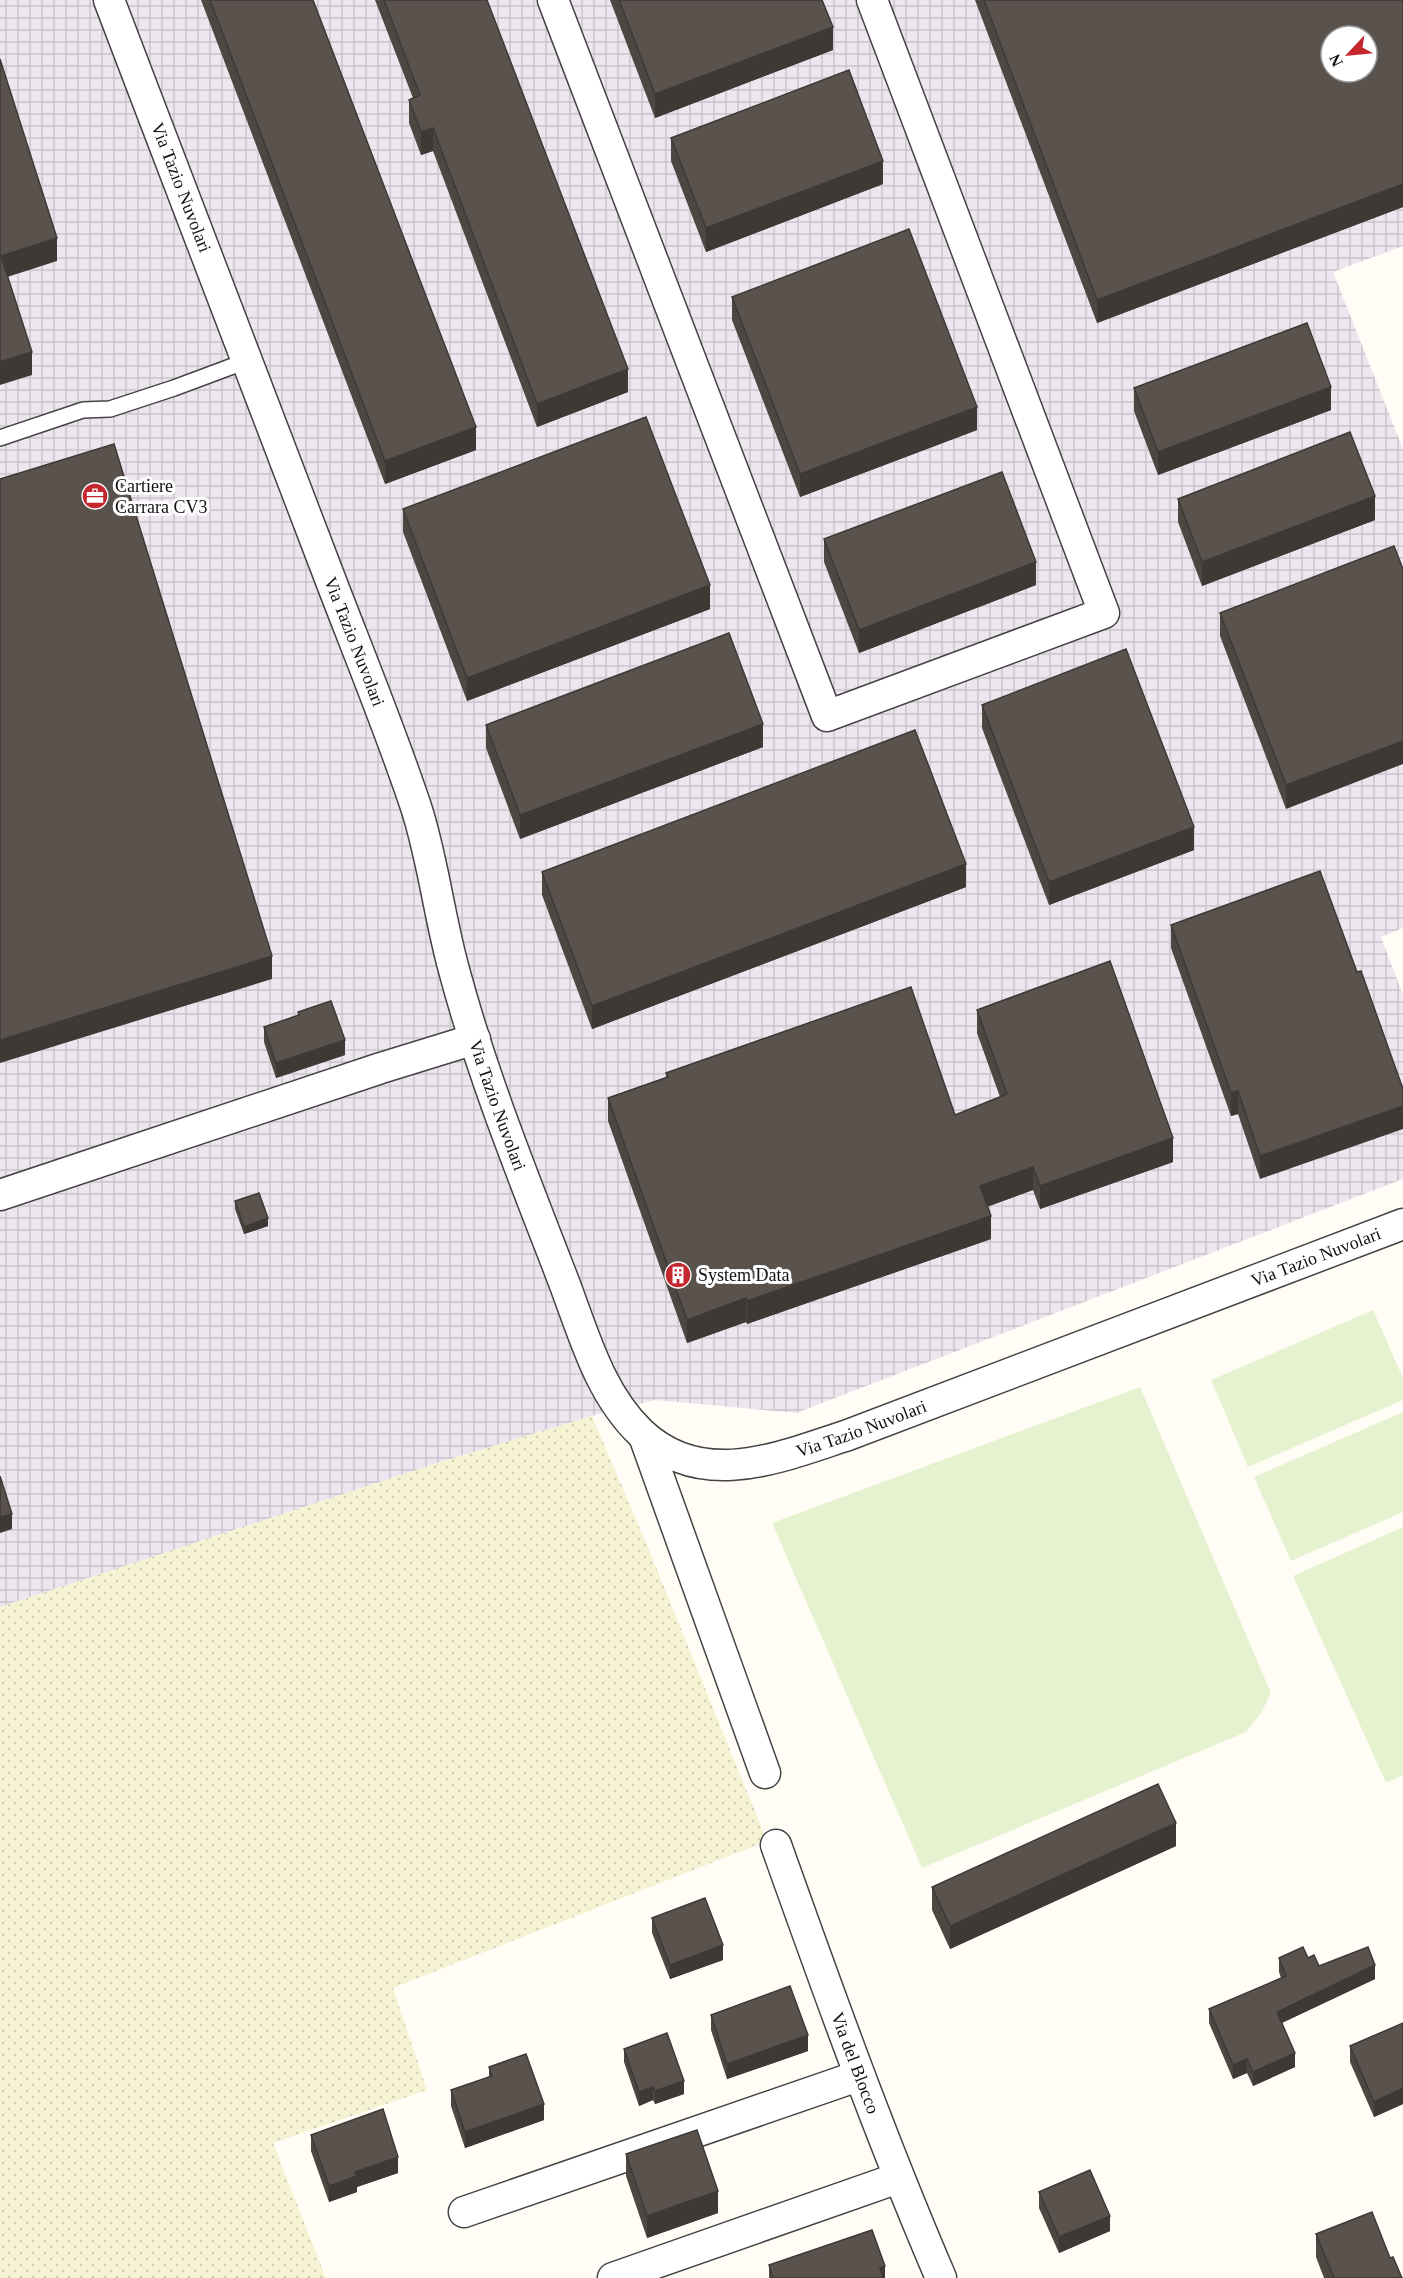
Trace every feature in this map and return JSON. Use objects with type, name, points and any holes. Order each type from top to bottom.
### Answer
[{"type":"street","name":"Via Tazio Nuvolari","points":[[109,0],[249,360],[417,811],[454,969],[475,1039],[532,1200],[598,1371],[611,1397],[644,1436],[670,1454],[696,1462],[738,1466],[770,1460],[848,1435],[1403,1224]]},
{"type":"street","points":[[553,0],[827,716],[1104,613],[872,0]]},
{"type":"street","points":[[0,1195],[475,1039]]},
{"type":"street","points":[[644,1436],[765,1773]]},
{"type":"street","name":"Via del Blocco","points":[[776,1845],[858,2076],[940,2278]]},
{"type":"street","points":[[464,2212],[858,2076]]},
{"type":"street","points":[[613,2278],[898,2178]]},
{"type":"lane","points":[[0,438],[83,410],[110,409],[249,360]]},
{"type":"shaded area","points":[[0,0],[1403,0],[1403,246],[1333,272],[1403,449],[1403,928],[1381,937],[1403,995],[1403,1179],[796,1413],[655,1400],[592,1416],[441,1462],[0,1607]]},
{"type":"shaded area","points":[[592,1416],[767,1841],[393,1988],[427,2090],[273,2143],[326,2278],[0,2278],[0,1607],[441,1462]]},
{"type":"green space","points":[[1373,1310],[1403,1378],[1403,1400],[1248,1467],[1211,1380]]},
{"type":"green space","points":[[1140,1387],[1271,1693],[1261,1713],[1246,1732],[922,1868],[772,1523]]},
{"type":"green space","points":[[1403,1412],[1403,1512],[1291,1561],[1254,1477]]},
{"type":"green space","points":[[1403,1527],[1403,1775],[1386,1783],[1293,1576]]},
{"type":"building","points":[[210,0],[313,0],[476,427],[385,461]]},
{"type":"building","points":[[384,0],[487,0],[628,369],[537,404],[433,128],[421,132],[409,100],[420,95]]},
{"type":"building","points":[[619,0],[822,0],[833,27],[655,94]]},
{"type":"building","points":[[984,0],[1403,0],[1403,184],[1097,300]]},
{"type":"building","points":[[0,59],[57,238],[1,256],[32,352],[0,362]]},
{"type":"building","points":[[849,70],[883,161],[706,228],[671,138]]},
{"type":"building","points":[[909,229],[977,407],[800,474],[732,297]]},
{"type":"building","points":[[1307,323],[1331,387],[1158,452],[1134,388]]},
{"type":"building","points":[[646,417],[710,585],[467,678],[403,509]]},
{"type":"building","points":[[1350,432],[1375,496],[1202,562],[1178,499]]},
{"type":"building","points":[[114,444],[272,956],[0,1040],[0,479]]},
{"type":"building","points":[[1002,472],[1036,562],[859,630],[824,539]]},
{"type":"building","points":[[1394,546],[1403,569],[1403,741],[1286,785],[1220,613]]},
{"type":"building","points":[[729,633],[763,724],[520,815],[486,725]]},
{"type":"building","points":[[1126,649],[1194,827],[1049,882],[982,705]]},
{"type":"building","points":[[915,730],[966,864],[592,1006],[542,872]]},
{"type":"building","points":[[1320,871],[1357,972],[1361,971],[1403,1089],[1403,1106],[1260,1156],[1238,1091],[1231,1093],[1171,925]]},
{"type":"building","points":[[1110,961],[1173,1138],[1040,1186],[1033,1167],[980,1186],[991,1216],[687,1320],[608,1098],[668,1077],[666,1073],[911,987],[955,1115],[1007,1094],[977,1010]]},
{"type":"building","points":[[331,1001],[345,1040],[276,1063],[264,1027]]},
{"type":"building","points":[[259,1193],[268,1218],[244,1227],[235,1201]]},
{"type":"building","points":[[0,1476],[12,1514],[0,1517]]},
{"type":"building","points":[[1158,1784],[1176,1823],[950,1926],[932,1887]]},
{"type":"building","points":[[705,1898],[723,1945],[670,1965],[652,1918]]},
{"type":"building","points":[[1303,1947],[1308,1958],[1314,1955],[1319,1966],[1368,1947],[1375,1965],[1277,2012],[1295,2053],[1253,2072],[1247,2059],[1233,2065],[1209,2009],[1286,1976],[1279,1958]]},
{"type":"building","points":[[790,1986],[808,2035],[727,2064],[711,2015]]},
{"type":"building","points":[[1403,2023],[1403,2088],[1374,2102],[1350,2046]]},
{"type":"building","points":[[667,2033],[684,2081],[655,2091],[653,2087],[639,2092],[624,2049]]},
{"type":"building","points":[[526,2054],[544,2104],[465,2132],[451,2090],[492,2076],[489,2067]]},
{"type":"building","points":[[383,2109],[398,2157],[355,2172],[357,2176],[329,2186],[311,2135]]},
{"type":"building","points":[[697,2130],[718,2191],[647,2216],[626,2154]]},
{"type":"building","points":[[1090,2170],[1110,2216],[1059,2237],[1039,2192]]},
{"type":"building","points":[[1372,2212],[1390,2258],[1393,2257],[1402,2278],[1334,2278],[1316,2234]]},
{"type":"building","points":[[872,2230],[885,2266],[880,2268],[883,2278],[773,2278],[769,2265]]},
{"type":"place","name":"Cartiere Carrara CV3","points":[[95,496]]},
{"type":"place","name":"System Data","points":[[678,1275]]}]
